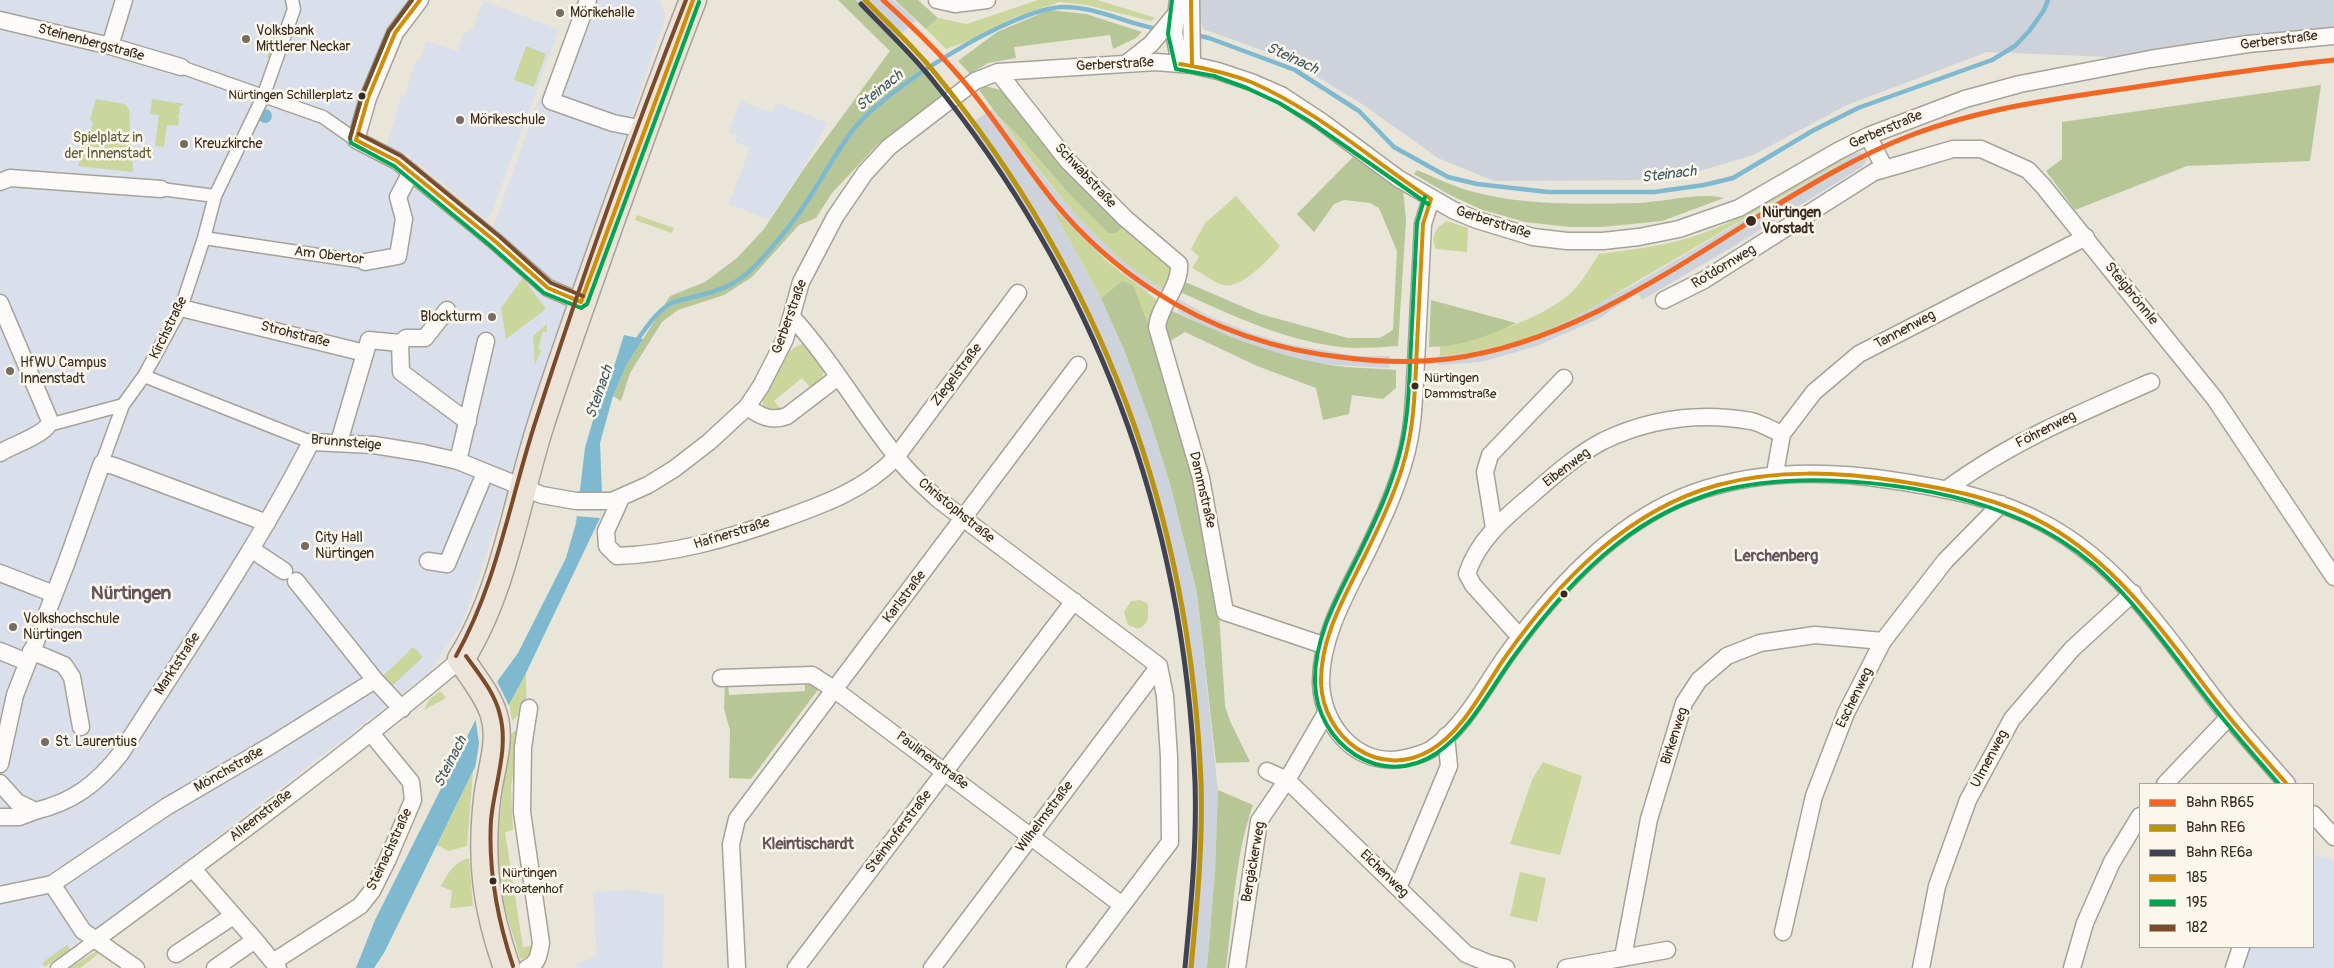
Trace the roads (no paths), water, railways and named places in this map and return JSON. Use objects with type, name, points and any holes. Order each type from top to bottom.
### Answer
[{"type":"main road","points":[[507,968],[493,927],[485,882],[484,844],[487,798],[497,737],[494,715],[461,659],[473,641],[488,603],[515,524],[530,458],[581,302],[693,0]]},
{"type":"street","points":[[110,46],[124,0]]},
{"type":"street","name":"Kirchstraße","points":[[0,764],[3,738],[15,694],[54,594],[123,405],[144,376],[181,308],[204,238],[215,196],[263,97],[294,8],[292,0]]},
{"type":"street","points":[[356,140],[368,98],[395,33],[420,0]]},
{"type":"street","points":[[588,0],[551,101],[613,124],[644,129]]},
{"type":"street","points":[[937,0],[955,4],[987,0]]},
{"type":"street","points":[[1183,46],[1192,17],[1191,0]]},
{"type":"street","points":[[1127,63],[1151,44],[1176,8]]},
{"type":"street","points":[[1176,8],[1186,64]]},
{"type":"street","name":"Steinenbergstraße","points":[[0,20],[110,46],[181,67]]},
{"type":"street","name":"Gerberstraße","points":[[523,489],[542,495],[576,501],[604,502],[621,498],[674,469],[709,442],[747,407],[761,386],[785,339],[802,282],[834,217],[864,173],[889,147],[975,81],[998,72],[1156,62],[1186,64],[1251,82],[1280,95],[1431,199],[1477,220],[1533,237],[1566,241],[1603,242],[1679,229],[1739,208],[1838,151],[1868,136],[1966,98],[2020,84],[2150,59],[2248,44],[2334,36]]},
{"type":"street","points":[[181,67],[323,118],[356,140],[397,161],[548,288],[581,302]]},
{"type":"street","name":"Schwabstraße","points":[[998,72],[1067,160],[1126,219],[1174,258],[1179,264],[1179,270]]},
{"type":"street","points":[[1868,136],[1885,169]]},
{"type":"street","name":"Steigbrönnle","points":[[1885,169],[1953,148],[1980,149],[2028,170],[2086,238],[2216,399],[2334,577]]},
{"type":"street","name":"Rotdornweg","points":[[1664,300],[1704,280],[1848,187],[1874,172],[1885,169]]},
{"type":"street","name":"Am Obertor","points":[[204,238],[365,262],[398,256],[404,219],[398,197],[410,172]]},
{"type":"street","points":[[0,182],[10,178],[31,179],[161,189],[215,196]]},
{"type":"street","points":[[1431,199],[1424,224],[1414,403],[1407,452],[1388,508],[1343,599],[1326,646],[1321,683],[1326,713],[1339,734],[1355,750],[1375,760],[1399,760],[1427,752],[1446,736],[1467,712],[1520,637],[1558,590],[1586,562],[1648,513],[1691,493],[1730,482],[1775,473],[1856,475],[1947,489],[2001,504],[2047,524],[2098,558],[2133,592],[2229,717],[2286,783]]},
{"type":"street","name":"Tannenweg","points":[[1775,473],[1782,434],[1814,392],[1859,354],[2086,238]]},
{"type":"street","name":"Dammstraße","points":[[1179,270],[1158,318],[1157,327],[1202,478],[1225,612],[1326,646]]},
{"type":"street","name":"Ziegelstraße","points":[[896,457],[1018,293]]},
{"type":"street","points":[[0,303],[49,417],[50,425]]},
{"type":"street","name":"Strohstraße","points":[[181,308],[365,352]]},
{"type":"street","points":[[339,442],[368,340],[400,343],[406,338],[425,338],[447,310]]},
{"type":"street","name":"Christophstraße","points":[[792,317],[810,336],[896,457],[915,478],[964,519],[1159,666]]},
{"type":"street","points":[[458,461],[486,341]]},
{"type":"street","points":[[400,343],[401,372],[468,422]]},
{"type":"street","name":"Karlstraße","points":[[737,968],[731,844],[733,829],[737,819],[1078,365]]},
{"type":"street","name":"Brunnsteige","points":[[144,376],[311,442],[374,445],[423,453],[458,461],[523,489]]},
{"type":"street","points":[[747,407],[760,416],[779,419],[787,416],[838,376]]},
{"type":"street","points":[[1494,528],[1485,472],[1490,456],[1564,378]]},
{"type":"street","name":"Föhrenweg","points":[[1947,489],[1980,464],[2060,422],[2151,382]]},
{"type":"street","points":[[0,453],[44,431],[50,425],[123,405]]},
{"type":"street","name":"Eibenweg","points":[[1520,637],[1473,585],[1467,574],[1470,564],[1494,528],[1557,472],[1602,442],[1651,423],[1699,416],[1752,421],[1782,434]]},
{"type":"street","name":"Marktstraße","points":[[0,817],[19,817],[56,806],[105,774],[121,753],[251,550],[311,442]]},
{"type":"street","name":"Hafnerstraße","points":[[621,498],[606,531],[607,546],[617,556],[646,555],[699,546],[817,507],[862,486],[896,457]]},
{"type":"street","points":[[102,463],[267,524]]},
{"type":"street","points":[[428,561],[447,564],[485,473]]},
{"type":"street","name":"Eschenweg","points":[[1783,932],[1814,796],[1846,714],[1883,641],[1945,560],[2001,504]]},
{"type":"street","points":[[251,550],[290,576],[312,599],[375,680],[402,708]]},
{"type":"street","points":[[0,573],[54,594]]},
{"type":"street","name":"Ulmenweg","points":[[1921,968],[1937,886],[1968,800],[2012,720],[2072,650],[2133,592]]},
{"type":"street","name":"Steinhoferstraße","points":[[796,968],[1074,601]]},
{"type":"street","name":"Birkenweg","points":[[1623,957],[1648,819],[1684,703],[1699,680],[1727,656],[1760,643],[1814,635],[1883,641]]},
{"type":"street","points":[[0,651],[64,665],[72,677],[80,728]]},
{"type":"street","name":"Alleenstraße","points":[[57,968],[193,869],[402,708],[461,659]]},
{"type":"street","points":[[1075,968],[1170,842],[1169,757],[1165,696],[1159,666]]},
{"type":"street","name":"Wilhelmstraße","points":[[932,968],[1159,666]]},
{"type":"street","name":"Paulinenstraße","points":[[721,678],[812,675],[945,771],[1122,905]]},
{"type":"street","name":"Mönchstraße","points":[[0,895],[52,884],[166,807],[270,746],[375,680]]},
{"type":"street","points":[[527,968],[532,966],[539,957],[540,943],[522,812],[523,747],[529,708]]},
{"type":"street","name":"Bergäckerweg","points":[[1237,968],[1259,821],[1287,780],[1326,713]]},
{"type":"street","points":[[2165,783],[2229,717]]},
{"type":"street","name":"Steinachstraße","points":[[193,869],[276,965],[360,906],[372,891],[387,862],[413,800],[411,782],[370,732]]},
{"type":"street","points":[[1398,888],[1449,766],[1446,736]]},
{"type":"street","name":"Eichenweg","points":[[1267,771],[1287,780],[1466,954],[1488,964],[1506,968]]},
{"type":"street","points":[[0,783],[17,802],[35,811]]},
{"type":"street","points":[[2072,968],[2085,923],[2112,862],[2139,818]]},
{"type":"street","points":[[52,884],[83,931],[94,941],[110,949],[136,968]]},
{"type":"street","points":[[176,954],[233,916]]},
{"type":"street","points":[[221,966],[255,940]]},
{"type":"street","points":[[2234,968],[2241,948]]},
{"type":"street","points":[[1566,968],[1667,950]]},
{"type":"water","points":[[262,109],[268,109],[272,116],[268,123],[262,123],[258,119],[258,113]]},
{"type":"water","points":[[624,335],[643,339],[626,366],[613,396],[600,443],[602,493],[600,518],[526,673],[473,771],[384,953],[374,968],[356,968],[375,920],[475,721],[499,679],[518,653],[566,558],[576,523],[585,448],[606,375],[611,376]]},
{"type":"waterway","name":"Steinach","points":[[1195,35],[1209,38],[1295,70],[1359,111],[1394,147],[1448,177],[1477,184],[1548,192],[1654,192],[1704,185],[1733,178],[1814,130],[1858,108],[1992,60],[2015,46],[2030,30],[2044,10],[2048,0]]},
{"type":"waterway","name":"Steinach","points":[[636,342],[654,318],[670,304],[725,287],[749,272],[770,250],[796,217],[853,130],[869,113],[892,94],[950,54],[1013,21],[1040,11],[1062,7],[1087,9],[1158,29]]},
{"type":"rail line","name":"RE6","points":[[865,0],[927,63],[994,152],[1046,234],[1091,318],[1127,405],[1157,495],[1179,588],[1193,684],[1201,782],[1201,829],[1191,968]]},
{"type":"rail line","name":"RB65","points":[[883,0],[960,77],[1066,216],[1101,251],[1140,282],[1199,317],[1247,336],[1272,344],[1322,355],[1385,361],[1448,359],[1491,351],[1533,339],[1573,323],[1651,283],[1798,192],[1834,172],[1890,144],[1937,126],[1993,111],[2050,100],[2235,72],[2334,60]]},
{"type":"rail line","name":"RE6a","points":[[861,4],[930,77],[989,156],[1041,237],[1085,321],[1121,408],[1151,497],[1173,589],[1187,684],[1195,782],[1193,875],[1185,967]]},
{"type":"place","name":"Mörikehalle","points":[[560,13]]},
{"type":"place","name":"Volksbank Mittlerer Neckar","points":[[246,39]]},
{"type":"place","name":"Nürtingen Schillerplatz","points":[[362,96]]},
{"type":"place","name":"Mörikeschule","points":[[460,120]]},
{"type":"place","name":"Kreuzkirche","points":[[184,144]]},
{"type":"place","name":"Nürtingen Vorstadt","points":[[1751,221]]},
{"type":"place","name":"Blockturm","points":[[492,317]]},
{"type":"place","name":"HfWU Campus Innenstadt","points":[[10,371]]},
{"type":"place","name":"Nürtingen Dammstraße","points":[[1415,386]]},
{"type":"place","name":"City Hall Nürtingen","points":[[305,546]]},
{"type":"place","name":"Volkshochschule Nürtingen","points":[[13,627]]},
{"type":"place","name":"St. Laurentius","points":[[45,742]]},
{"type":"place","name":"Nürtingen Kroatenhof","points":[[493,881]]},
{"type":"district","name":"Lerchenberg","points":[[1776,557]]},
{"type":"district","name":"Nürtingen","points":[[131,594]]},
{"type":"district","name":"Kleintischardt","points":[[808,845]]},
{"type":"park label","name":"Spielplatz in der Innenstadt","points":[[108,146]]}]
